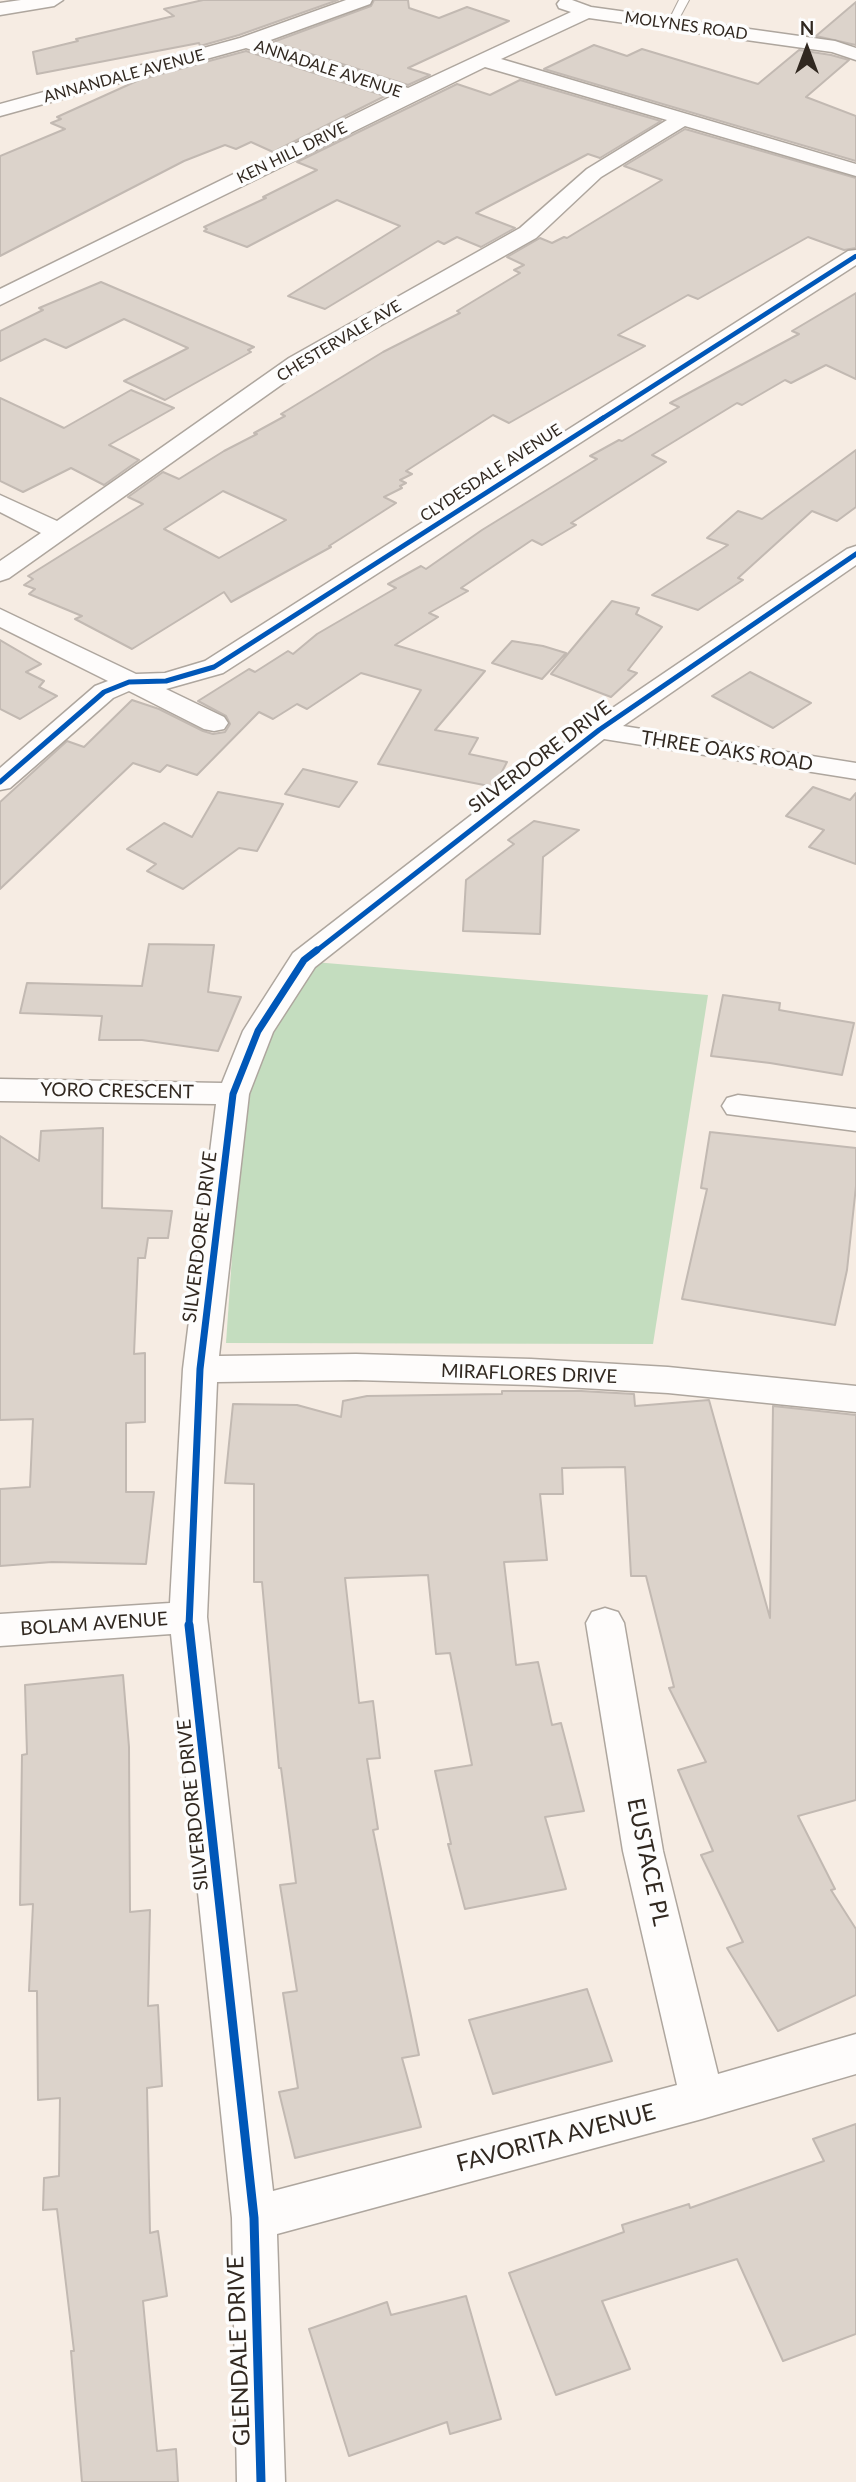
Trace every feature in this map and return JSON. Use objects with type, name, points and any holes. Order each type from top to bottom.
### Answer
[{"type":"street","points":[[0,9],[54,0]]},
{"type":"street","name":"ANNANDALE AVENUE","points":[[0,110],[247,42],[363,0]]},
{"type":"street","name":"MOLYNES ROAD","points":[[558,0],[587,12],[835,47],[856,54]]},
{"type":"street","name":"KEN HILL DRIVE","points":[[0,298],[410,95],[587,12]]},
{"type":"street","name":"ANNADALE AVENUE","points":[[247,42],[410,95]]},
{"type":"street","points":[[835,47],[856,48]]},
{"type":"street","points":[[483,60],[856,170]]},
{"type":"street","name":"CHESTERVALE AVE","points":[[0,573],[297,363],[527,233],[594,173],[683,119]]},
{"type":"street","name":"CLYDESDALE AVENUE","points":[[129,682],[166,681],[214,667],[856,256]]},
{"type":"street","points":[[0,502],[57,531]]},
{"type":"street","name":"SILVERDORE DRIVE","points":[[254,2218],[188,1617],[200,1369],[233,1094],[258,1031],[304,960],[599,730],[856,554]]},
{"type":"street","points":[[0,617],[214,723]]},
{"type":"street","points":[[0,782],[104,692],[129,682]]},
{"type":"street","name":"THREE OAKS ROAD","points":[[599,730],[856,771]]},
{"type":"street","name":"YORO CRESCENT","points":[[0,1090],[233,1094]]},
{"type":"street","points":[[738,1105],[856,1120]]},
{"type":"street","name":"MIRAFLORES DRIVE","points":[[200,1369],[356,1367],[531,1372],[668,1380],[856,1399]]},
{"type":"street","name":"BOLAM AVENUE","points":[[0,1630],[188,1617]]},
{"type":"street","name":"EUSTACE PL","points":[[605,1623],[643,1851],[702,2099]]},
{"type":"street","name":"FAVORITA AVENUE","points":[[254,2218],[702,2099],[856,2054]]},
{"type":"street","name":"GLENDALE DRIVE","points":[[254,2218],[261,2482]]},
{"type":"lane","points":[[672,24],[684,0]]},
{"type":"green space","points":[[314,962],[708,995],[653,1344],[226,1343],[243,1098],[270,1035]]},
{"type":"building","points":[[203,0],[338,0],[200,46],[199,43],[37,74],[33,52],[174,16],[164,9]]},
{"type":"building","points":[[374,0],[408,0],[409,8],[439,18],[467,7],[509,21],[408,68],[430,75],[408,85],[273,42],[371,6]]},
{"type":"building","points":[[856,2],[856,45],[816,36]]},
{"type":"building","points":[[594,45],[627,56],[642,49],[758,84],[799,50],[849,60],[806,97],[856,116],[856,161],[544,69]]},
{"type":"building","points":[[246,51],[385,96],[273,152],[251,142],[236,149],[225,145],[184,161],[0,256],[0,156],[65,129],[51,123],[61,119],[57,117],[139,80]]},
{"type":"building","points":[[520,80],[661,121],[600,158],[588,154],[476,213],[515,228],[481,247],[457,237],[444,244],[438,241],[325,309],[288,296],[400,226],[337,200],[247,247],[204,231],[207,229],[204,227],[317,170],[297,162],[457,84],[490,95]]},
{"type":"building","points":[[685,129],[856,178],[856,248],[844,250],[808,237],[698,299],[688,295],[618,335],[645,346],[509,423],[493,415],[406,471],[412,474],[400,480],[406,483],[400,486],[402,488],[384,497],[396,503],[329,546],[331,547],[231,602],[224,592],[132,649],[75,619],[82,616],[29,594],[35,589],[24,585],[33,579],[28,576],[143,504],[128,497],[163,472],[179,479],[257,434],[254,433],[285,416],[281,414],[383,352],[460,313],[457,311],[520,273],[514,270],[524,265],[507,257],[540,238],[552,243],[567,238],[662,180],[624,166]],"holes":[[[223,491],[286,520],[219,558],[164,529]]]},
{"type":"building","points":[[101,282],[254,347],[248,350],[251,352],[165,400],[124,381],[188,348],[124,319],[66,348],[45,339],[0,361],[0,331],[43,310],[39,308]]},
{"type":"building","points":[[856,293],[856,379],[826,365],[791,383],[785,380],[742,405],[737,403],[652,455],[666,462],[571,523],[576,525],[542,545],[532,540],[461,588],[468,591],[429,613],[438,617],[395,645],[485,671],[435,730],[478,738],[469,754],[507,762],[494,787],[378,764],[421,690],[361,673],[307,709],[297,704],[273,719],[259,712],[197,775],[167,765],[160,772],[133,763],[0,889],[0,802],[67,741],[84,747],[132,700],[159,709],[203,731],[213,734],[225,732],[230,724],[226,716],[198,701],[249,669],[255,672],[288,651],[293,654],[317,634],[396,588],[388,584],[421,566],[426,569],[482,530],[597,459],[590,456],[619,440],[622,441],[679,407],[670,403],[799,334],[792,331]]},
{"type":"building","points":[[131,390],[174,408],[109,445],[139,460],[104,485],[71,468],[23,492],[0,481],[0,398],[64,428]]},
{"type":"building","points":[[856,450],[856,507],[837,521],[812,511],[738,578],[743,580],[698,610],[652,595],[728,545],[707,538],[738,511],[762,519]]},
{"type":"building","points":[[612,601],[639,608],[636,614],[662,627],[628,670],[637,673],[611,697],[551,674]]},
{"type":"building","points":[[0,640],[41,664],[26,672],[44,681],[39,687],[57,696],[20,719],[0,709]]},
{"type":"building","points":[[512,641],[566,653],[542,679],[492,663]]},
{"type":"building","points":[[750,672],[811,703],[773,728],[712,696]]},
{"type":"building","points":[[303,769],[357,782],[339,807],[285,794]]},
{"type":"building","points":[[813,787],[850,800],[856,793],[856,864],[809,847],[824,830],[786,816]]},
{"type":"building","points":[[218,792],[283,804],[257,851],[239,848],[183,889],[147,871],[156,864],[127,849],[164,823],[192,837]]},
{"type":"building","points":[[534,821],[579,830],[543,857],[540,934],[463,931],[466,880],[514,844],[508,840]]},
{"type":"building","points":[[149,944],[214,945],[208,992],[241,997],[218,1051],[142,1040],[99,1040],[102,1016],[20,1013],[27,983],[142,986]]},
{"type":"building","points":[[723,995],[780,1003],[779,1010],[854,1023],[842,1075],[711,1056]]},
{"type":"building","points":[[103,1128],[102,1208],[172,1211],[168,1238],[148,1238],[145,1258],[138,1258],[134,1354],[145,1353],[145,1422],[126,1423],[126,1492],[154,1492],[146,1564],[52,1562],[0,1566],[0,1489],[30,1487],[33,1419],[0,1420],[0,1136],[39,1161],[41,1131]]},
{"type":"building","points":[[710,1132],[856,1148],[856,1186],[847,1270],[835,1325],[682,1299],[707,1189],[701,1188]]},
{"type":"building","points":[[502,1391],[634,1394],[635,1406],[709,1400],[770,1618],[773,1406],[856,1415],[856,1800],[798,1816],[835,1889],[831,1890],[856,1929],[856,1995],[778,2031],[727,1948],[743,1942],[701,1855],[713,1851],[678,1770],[706,1762],[669,1688],[674,1687],[646,1576],[631,1576],[625,1467],[562,1468],[563,1494],[540,1494],[547,1560],[504,1562],[516,1665],[538,1662],[552,1725],[561,1723],[584,1811],[545,1817],[566,1889],[465,1909],[448,1844],[451,1844],[435,1771],[472,1765],[450,1653],[436,1654],[428,1575],[345,1578],[359,1703],[373,1701],[380,1758],[367,1759],[378,1829],[373,1830],[419,2055],[402,2058],[421,2127],[295,2158],[279,2092],[298,2088],[283,1993],[297,1991],[280,1885],[296,1883],[279,1768],[262,1582],[254,1582],[254,1484],[225,1483],[233,1404],[297,1405],[341,1417],[343,1401],[367,1396],[502,1394]]},
{"type":"building","points":[[123,1675],[129,1747],[130,1912],[150,1910],[148,2006],[158,2005],[162,2086],[147,2088],[150,2233],[158,2231],[167,2296],[143,2301],[157,2451],[176,2449],[178,2482],[82,2482],[71,2351],[74,2351],[57,2209],[43,2210],[44,2178],[59,2176],[60,2098],[38,2100],[37,1991],[29,1991],[33,1904],[20,1905],[22,1755],[27,1754],[25,1685]]},
{"type":"building","points":[[587,1989],[612,2061],[493,2094],[469,2020]]},
{"type":"building","points":[[856,2124],[856,2334],[783,2361],[737,2259],[602,2301],[630,2369],[556,2395],[509,2273],[624,2232],[622,2225],[689,2204],[690,2208],[824,2161],[813,2139]]},
{"type":"building","points":[[466,2296],[501,2419],[450,2434],[447,2422],[349,2456],[309,2329],[387,2302],[391,2315]]},
{"type":"cycle path","points":[[0,782],[104,692],[129,682],[166,681],[214,667],[856,256]]},
{"type":"cycle path","points":[[261,2482],[254,2218],[188,1617],[200,1369],[233,1094],[258,1031],[304,960],[599,730],[856,554]]}]
